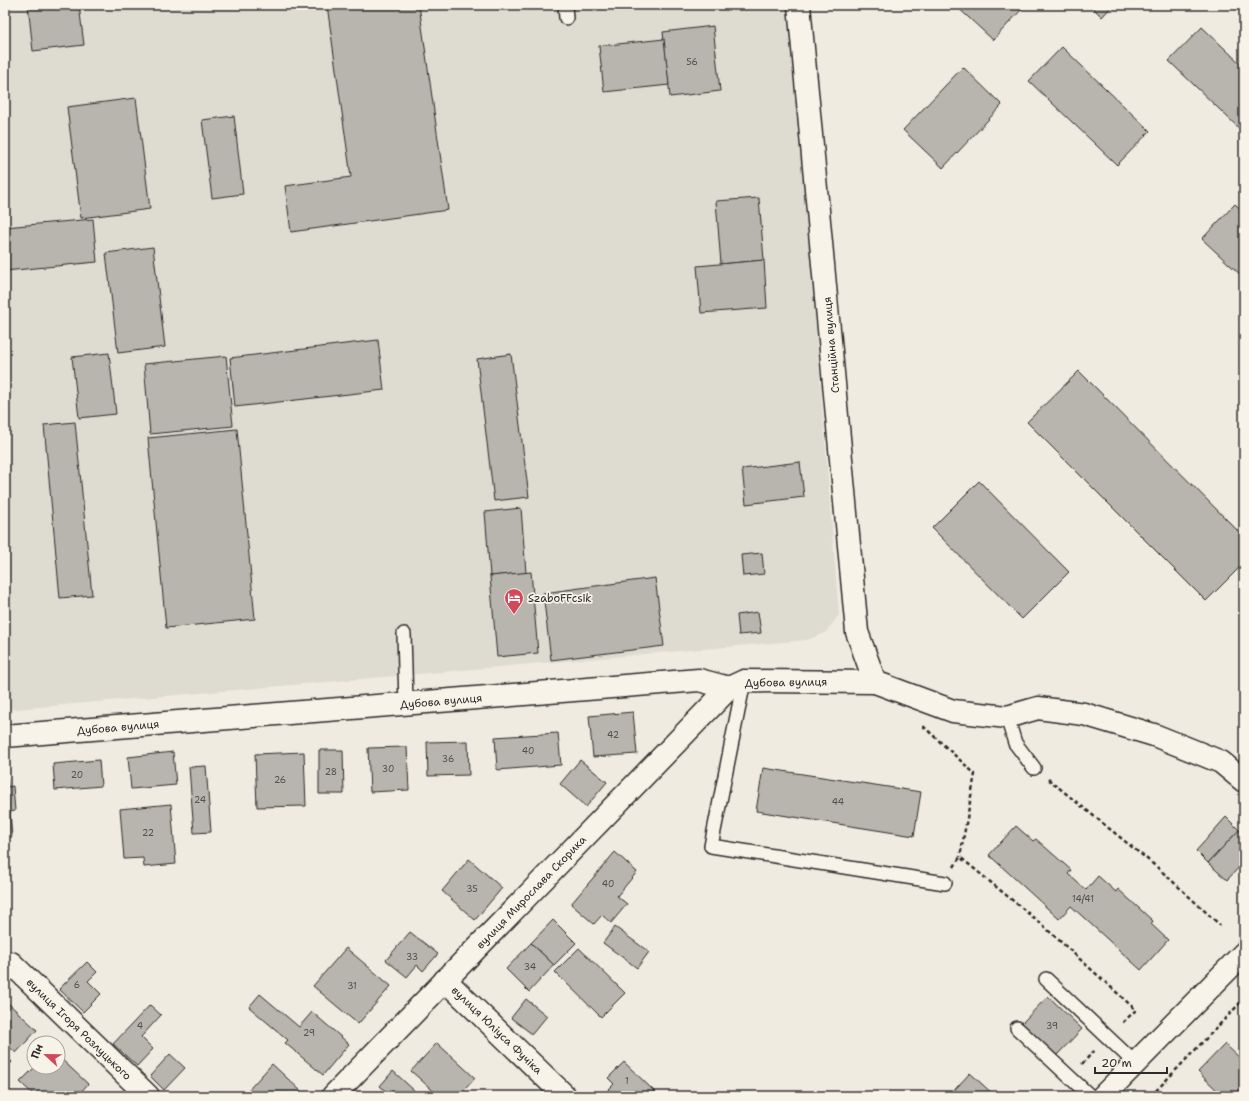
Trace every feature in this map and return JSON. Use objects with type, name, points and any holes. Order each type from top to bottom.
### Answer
[{"type":"street","name":"Станційна вулиця","points":[[799,5],[857,632],[875,682]]},
{"type":"street","name":"Дубова вулиця","points":[[5,736],[699,680],[736,684],[875,682],[953,711],[1007,717]]},
{"type":"street","name":"вулиця Мирослава Скорика","points":[[333,1096],[736,684]]},
{"type":"street","points":[[1007,717],[1038,708],[1084,714],[1154,735],[1221,762],[1244,781]]},
{"type":"street","points":[[1103,1096],[1244,953]]},
{"type":"street","name":"вулиця Ігоря Розлуцького","points":[[11,962],[148,1096]]},
{"type":"street","name":"вулиця Юліуса Фучіка","points":[[445,980],[565,1096]]},
{"type":"lane","points":[[404,634],[406,703]]},
{"type":"lane","points":[[736,684],[711,846],[945,883]]},
{"type":"lane","points":[[1007,717],[1015,743],[1034,768]]},
{"type":"lane","points":[[1046,979],[1135,1063]]},
{"type":"lane","points":[[1017,1028],[1090,1096]]},
{"type":"path","points":[[922,725],[975,774],[960,856]]},
{"type":"path","points":[[1034,768],[1158,868],[1220,925]]},
{"type":"path","points":[[1151,1096],[1244,1000]]},
{"type":"shaded area","points":[[5,5],[790,5],[839,615],[825,633],[807,640],[5,710]]},
{"type":"building","points":[[28,5],[79,5],[84,45],[33,51]]},
{"type":"building","points":[[327,5],[419,5],[448,210],[291,232],[285,186],[351,177]]},
{"type":"building","points":[[955,5],[1017,5],[1022,9],[993,40]]},
{"type":"building","points":[[1090,5],[1113,5],[1102,17]]},
{"type":"building","points":[[713,26],[720,91],[670,97],[663,32]]},
{"type":"building","points":[[1202,27],[1244,67],[1244,133],[1169,61]]},
{"type":"building","points":[[664,39],[669,85],[604,92],[599,46]]},
{"type":"building","points":[[1062,47],[1150,131],[1117,165],[1029,81]]},
{"type":"building","points":[[963,67],[1002,105],[943,168],[903,130]]},
{"type":"building","points":[[136,98],[150,209],[81,218],[67,107]]},
{"type":"building","points":[[234,116],[243,194],[212,198],[202,120]]},
{"type":"building","points":[[759,198],[764,260],[721,264],[716,201]]},
{"type":"building","points":[[1235,204],[1244,212],[1244,278],[1202,239]]},
{"type":"building","points":[[93,219],[97,262],[5,271],[5,227]]},
{"type":"building","points":[[153,247],[165,347],[118,353],[106,253]]},
{"type":"building","points":[[764,260],[767,308],[701,313],[697,266]]},
{"type":"building","points":[[378,340],[384,390],[235,407],[230,358]]},
{"type":"building","points":[[109,353],[116,414],[79,418],[72,357]]},
{"type":"building","points":[[511,354],[529,497],[494,501],[477,359]]},
{"type":"building","points":[[226,356],[233,426],[150,434],[144,364]]},
{"type":"building","points":[[1079,371],[1244,537],[1244,563],[1206,601],[1027,422]]},
{"type":"building","points":[[75,422],[92,595],[60,598],[44,425]]},
{"type":"building","points":[[237,429],[255,619],[166,628],[148,438]]},
{"type":"building","points":[[800,462],[804,497],[746,504],[742,469]]},
{"type":"building","points":[[979,481],[1069,572],[1022,619],[932,528]]},
{"type":"building","points":[[521,508],[526,573],[490,576],[485,512]]},
{"type":"building","points":[[762,553],[764,574],[743,576],[741,555]]},
{"type":"building","name":"SzaboFFcsik","points":[[531,572],[538,653],[497,657],[490,576]]},
{"type":"building","points":[[655,578],[664,646],[551,660],[543,593]]},
{"type":"building","points":[[758,612],[761,633],[739,635],[737,615]]},
{"type":"building","points":[[633,712],[637,754],[593,757],[589,716]]},
{"type":"building","points":[[558,733],[561,765],[497,770],[495,737]]},
{"type":"building","points":[[468,741],[469,775],[428,776],[427,742]]},
{"type":"building","points":[[407,747],[409,790],[370,792],[368,748]]},
{"type":"building","points":[[319,750],[343,750],[344,794],[319,794]]},
{"type":"building","points":[[173,752],[176,785],[131,789],[128,757]]},
{"type":"building","points":[[304,752],[306,806],[257,807],[255,754]]},
{"type":"building","points":[[99,760],[101,786],[55,790],[53,764]]},
{"type":"building","points":[[580,760],[607,782],[586,807],[560,784]]},
{"type":"building","points":[[206,766],[211,832],[194,833],[189,767]]},
{"type":"building","points":[[763,768],[921,792],[914,836],[756,811]]},
{"type":"building","points":[[5,778],[7,778],[8,787],[13,786],[15,811],[10,812],[12,837],[5,838]]},
{"type":"building","points":[[171,804],[176,864],[144,867],[143,858],[124,859],[120,809]]},
{"type":"building","points":[[1226,817],[1239,830],[1208,863],[1196,851]]},
{"type":"building","points":[[1016,826],[1033,841],[1036,839],[1071,870],[1068,874],[1086,890],[1098,876],[1116,892],[1118,889],[1153,921],[1151,924],[1168,940],[1141,970],[1071,906],[1059,919],[989,855]]},
{"type":"building","points":[[1239,830],[1244,834],[1244,862],[1227,880],[1208,863]]},
{"type":"building","points":[[615,852],[637,872],[617,896],[627,904],[611,923],[602,915],[594,924],[571,904]]},
{"type":"building","points":[[469,859],[502,888],[475,920],[442,891]]},
{"type":"building","points":[[553,920],[576,943],[554,965],[531,943]]},
{"type":"building","points":[[615,927],[649,952],[637,968],[603,943]]},
{"type":"building","points":[[410,932],[438,954],[423,971],[417,965],[407,977],[386,960]]},
{"type":"building","points":[[531,943],[554,965],[529,992],[506,969]]},
{"type":"building","points":[[346,948],[391,986],[358,1024],[313,986]]},
{"type":"building","points":[[579,948],[625,993],[601,1017],[555,972]]},
{"type":"building","points":[[87,962],[97,972],[88,981],[101,994],[83,1012],[59,989]]},
{"type":"building","points":[[260,994],[299,1027],[312,1012],[349,1044],[323,1075],[285,1043],[288,1040],[249,1007]]},
{"type":"building","points":[[1048,996],[1082,1029],[1056,1056],[1022,1023]]},
{"type":"building","points":[[526,999],[547,1016],[532,1034],[511,1018]]},
{"type":"building","points":[[9,1004],[37,1030],[32,1035],[26,1035],[26,1042],[16,1053],[5,1043],[5,1008]]},
{"type":"building","points":[[150,1005],[161,1015],[141,1037],[153,1049],[137,1066],[113,1044]]},
{"type":"building","points":[[437,1043],[475,1078],[459,1096],[439,1096],[411,1071]]},
{"type":"building","points":[[1225,1044],[1244,1062],[1244,1086],[1234,1096],[1223,1096],[1198,1072]]},
{"type":"building","points":[[170,1054],[185,1068],[164,1090],[150,1076]]},
{"type":"building","points":[[5,1055],[12,1062],[5,1069]]},
{"type":"building","points":[[624,1062],[654,1091],[649,1096],[603,1095],[614,1084],[608,1078]]},
{"type":"building","points":[[66,1063],[88,1084],[77,1096],[54,1096],[52,1094],[51,1096],[35,1096],[20,1082],[27,1075],[66,1075]]},
{"type":"building","points":[[272,1064],[302,1092],[299,1096],[243,1096]]},
{"type":"building","points":[[393,1071],[418,1094],[416,1096],[391,1096],[380,1086]]},
{"type":"building","points":[[970,1073],[995,1096],[949,1096]]},
{"type":"building","points":[[654,1091],[659,1096],[649,1096]]},
{"type":"place","name":"SzaboFFcsik","points":[[514,615]]}]
